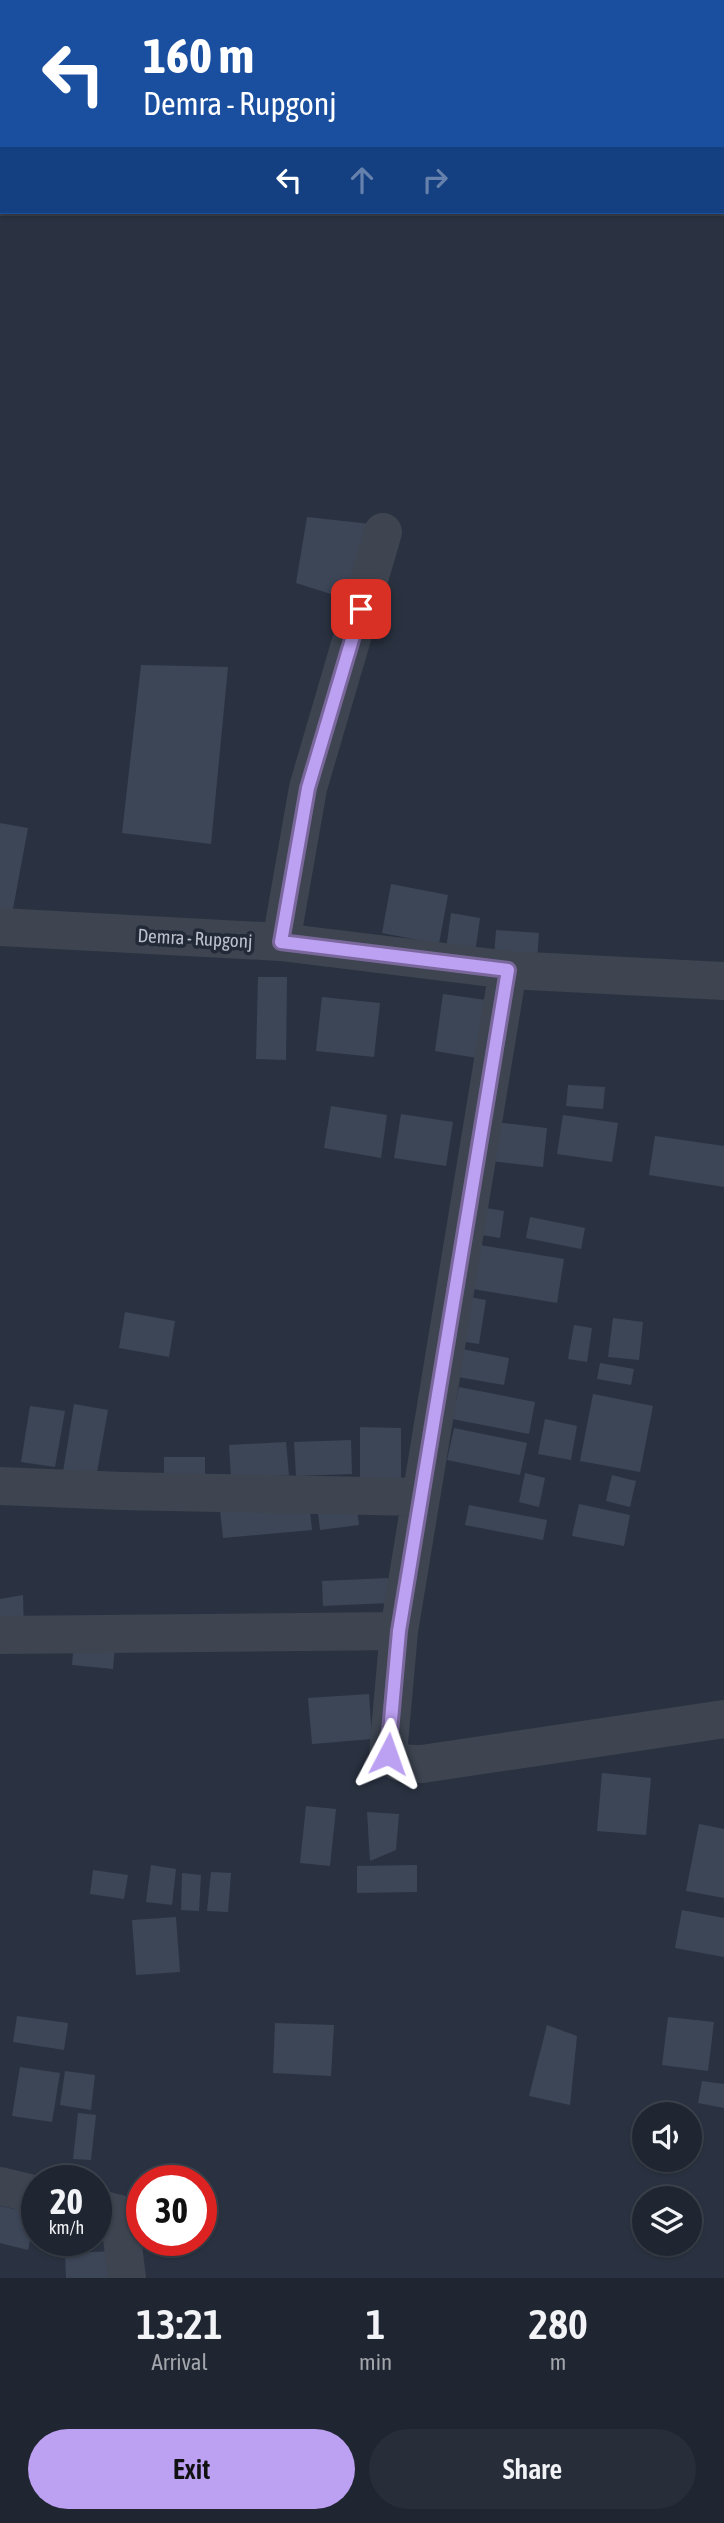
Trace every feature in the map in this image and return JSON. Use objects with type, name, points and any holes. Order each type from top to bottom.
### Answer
[{"type":"street","points":[[281,942],[308,788],[383,532]]},
{"type":"street","name":"Demra - Rupgonj","points":[[0,927],[281,942],[508,970],[724,981]]},
{"type":"street","points":[[508,970],[399,1631],[388,1754],[393,1760],[403,1764],[422,1764],[724,1718]]},
{"type":"street","points":[[0,1486],[421,1497]]},
{"type":"street","points":[[0,1635],[399,1631]]},
{"type":"street","points":[[0,2186],[21,2191]]},
{"type":"street","points":[[112,2212],[119,2214],[127,2278]]},
{"type":"building","points":[[307,517],[371,524],[353,601],[296,583]]},
{"type":"building","points":[[141,665],[228,667],[211,844],[122,833]]},
{"type":"building","points":[[0,823],[28,828],[12,914],[0,912]]},
{"type":"building","points":[[391,884],[448,895],[439,944],[382,933]]},
{"type":"building","points":[[451,913],[480,918],[475,953],[446,949]]},
{"type":"building","points":[[496,930],[539,933],[537,959],[494,956]]},
{"type":"building","points":[[258,977],[287,977],[286,1060],[256,1059]]},
{"type":"building","points":[[443,994],[486,1000],[477,1058],[435,1051]]},
{"type":"building","points":[[322,997],[380,1003],[374,1057],[316,1051]]},
{"type":"building","points":[[568,1085],[605,1087],[603,1109],[566,1106]]},
{"type":"building","points":[[331,1106],[387,1115],[381,1158],[324,1148]]},
{"type":"building","points":[[401,1114],[453,1122],[446,1166],[394,1158]]},
{"type":"building","points":[[563,1115],[618,1123],[612,1162],[557,1154]]},
{"type":"building","points":[[486,1121],[547,1128],[543,1167],[482,1160]]},
{"type":"building","points":[[655,1136],[724,1146],[724,1187],[649,1175]]},
{"type":"building","points":[[474,1206],[504,1211],[500,1238],[469,1233]]},
{"type":"building","points":[[530,1217],[585,1228],[581,1249],[526,1238]]},
{"type":"building","points":[[468,1243],[564,1259],[557,1303],[461,1287]]},
{"type":"building","points":[[459,1295],[486,1300],[479,1344],[452,1340]]},
{"type":"building","points":[[125,1312],[175,1321],[169,1357],[119,1348]]},
{"type":"building","points":[[613,1318],[643,1322],[639,1360],[608,1357]]},
{"type":"building","points":[[574,1325],[592,1328],[587,1362],[568,1359]]},
{"type":"building","points":[[457,1348],[509,1358],[504,1385],[452,1376]]},
{"type":"building","points":[[600,1363],[634,1369],[631,1385],[597,1379]]},
{"type":"building","points":[[459,1387],[535,1402],[529,1434],[452,1419]]},
{"type":"building","points":[[593,1394],[653,1406],[640,1472],[580,1461]]},
{"type":"building","points":[[74,1404],[108,1410],[96,1478],[63,1472]]},
{"type":"building","points":[[30,1406],[65,1411],[55,1467],[21,1462]]},
{"type":"building","points":[[545,1419],[577,1426],[571,1460],[538,1454]]},
{"type":"building","points":[[360,1427],[401,1428],[401,1479],[360,1479]]},
{"type":"building","points":[[454,1428],[527,1443],[520,1475],[447,1460]]},
{"type":"building","points":[[351,1440],[352,1474],[296,1476],[294,1442]]},
{"type":"building","points":[[286,1442],[289,1475],[231,1478],[229,1445]]},
{"type":"building","points":[[164,1457],[205,1457],[205,1483],[164,1483]]},
{"type":"building","points":[[525,1473],[545,1478],[539,1507],[519,1502]]},
{"type":"building","points":[[612,1475],[636,1481],[630,1507],[606,1501]]},
{"type":"building","points":[[356,1500],[359,1525],[320,1530],[317,1505]]},
{"type":"building","points":[[309,1501],[312,1530],[223,1538],[220,1509]]},
{"type":"building","points":[[579,1504],[630,1515],[624,1546],[572,1536]]},
{"type":"building","points":[[469,1505],[547,1520],[543,1540],[465,1525]]},
{"type":"building","points":[[388,1578],[389,1603],[323,1606],[322,1581]]},
{"type":"building","points":[[23,1595],[24,1631],[0,1630],[0,1599]]},
{"type":"building","points":[[74,1642],[115,1647],[113,1669],[72,1665]]},
{"type":"building","points":[[369,1694],[372,1739],[312,1744],[308,1698]]},
{"type":"building","points":[[602,1773],[651,1778],[646,1835],[597,1831]]},
{"type":"building","points":[[306,1806],[336,1809],[330,1866],[300,1863]]},
{"type":"building","points":[[367,1812],[399,1814],[396,1850],[370,1861]]},
{"type":"building","points":[[699,1824],[724,1829],[724,1898],[686,1891]]},
{"type":"building","points":[[151,1865],[176,1869],[172,1905],[146,1902]]},
{"type":"building","points":[[417,1865],[417,1892],[357,1893],[357,1866]]},
{"type":"building","points":[[93,1870],[128,1875],[124,1899],[90,1894]]},
{"type":"building","points":[[211,1872],[231,1873],[228,1912],[207,1911]]},
{"type":"building","points":[[182,1873],[201,1875],[199,1911],[181,1910]]},
{"type":"building","points":[[682,1910],[724,1918],[724,1957],[675,1948]]},
{"type":"building","points":[[176,1917],[180,1972],[136,1975],[132,1920]]},
{"type":"building","points":[[17,2016],[68,2023],[64,2050],[13,2042]]},
{"type":"building","points":[[668,2017],[714,2022],[708,2071],[662,2065]]},
{"type":"building","points":[[275,2023],[334,2025],[331,2076],[273,2073]]},
{"type":"building","points":[[547,2025],[577,2036],[570,2105],[529,2096]]},
{"type":"building","points":[[20,2067],[60,2073],[52,2122],[12,2116]]},
{"type":"building","points":[[65,2071],[95,2075],[91,2110],[60,2105]]},
{"type":"building","points":[[702,2081],[724,2084],[724,2108],[698,2102]]},
{"type":"building","points":[[78,2113],[96,2115],[91,2160],[73,2159]]},
{"type":"building","points":[[0,2206],[21,2211],[21,2248],[0,2243]]},
{"type":"building","points":[[112,2251],[118,2251],[119,2278],[66,2278],[65,2256],[112,2256]]},
{"type":"route","points":[[361,609],[308,788],[281,942],[508,970],[399,1631],[388,1754]]}]
